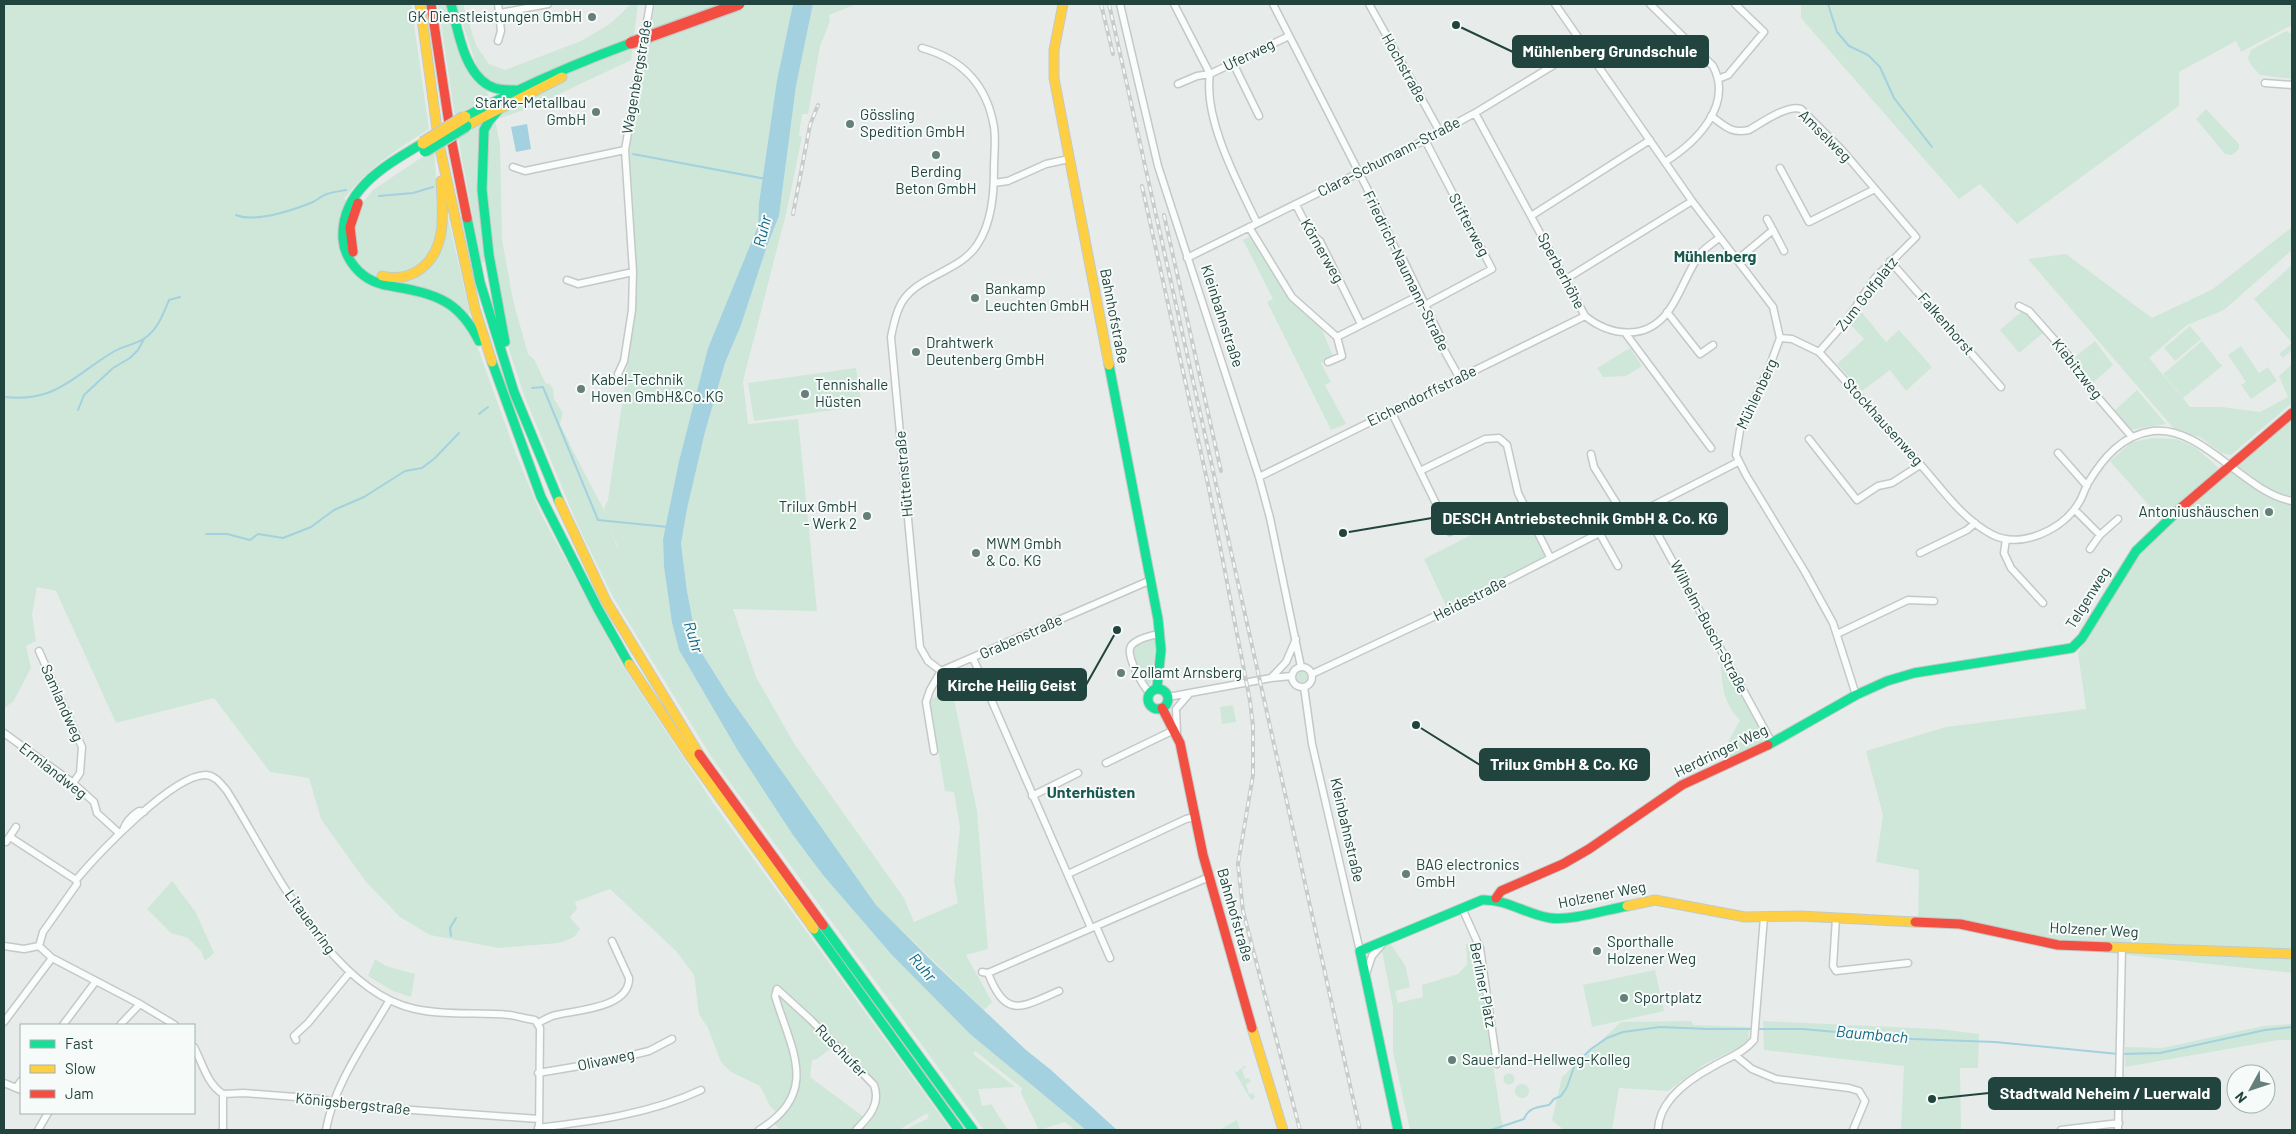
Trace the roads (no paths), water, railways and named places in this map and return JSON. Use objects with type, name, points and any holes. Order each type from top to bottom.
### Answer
[{"type":"main road","points":[[420,4],[439,144],[475,308],[503,397],[541,497],[598,609],[640,683],[695,764],[959,1130]]},
{"type":"main road","points":[[431,4],[452,143],[480,282],[514,392],[554,492],[606,601],[704,762],[973,1130]]},
{"type":"main road","points":[[452,4],[465,50],[475,73],[488,85],[515,90]]},
{"type":"main road","points":[[503,397],[496,391],[473,328],[455,306],[432,294],[380,284],[359,272],[346,253],[342,238],[342,221],[355,194],[373,176],[424,147],[515,90],[582,61],[740,4]]},
{"type":"main road","name":"Bahnhofstraße","points":[[1063,4],[1053,61],[1069,158],[1160,634],[1153,690],[1147,697],[1149,704],[1154,708],[1162,708],[1175,733],[1209,877],[1269,1089],[1283,1130]]},
{"type":"main road","points":[[465,122],[500,108],[626,45]]},
{"type":"main road","points":[[500,108],[487,123],[484,131],[483,216],[493,289],[516,384],[514,392]]},
{"type":"main road","points":[[424,147],[376,183],[361,198],[352,216],[349,233],[353,252],[365,267],[378,275],[395,279],[416,272],[426,265],[437,248],[443,222],[439,144]]},
{"type":"main road","name":"Telgenweg","points":[[1856,695],[1887,681],[1914,673],[2072,648],[2082,638],[2136,551],[2195,494],[2292,413]]},
{"type":"main road","name":"Bahnhofstraße","points":[[1153,690],[1163,689],[1168,697]]},
{"type":"main road","name":"Herdringer Weg","points":[[1360,951],[1482,900],[1496,898],[1501,891],[1562,864],[1589,849],[1682,785],[1772,743],[1856,695]]},
{"type":"main road","points":[[1162,708],[1168,702],[1168,697]]},
{"type":"main road","name":"Holzener Weg","points":[[1496,898],[1550,919],[1559,920],[1656,900],[1731,915],[1960,924],[2049,944],[2292,954]]},
{"type":"main road","name":"Kleinbahnstraße","points":[[1360,951],[1398,1130]]},
{"type":"street","points":[[498,4],[501,31],[498,41]]},
{"type":"street","points":[[500,13],[548,4]]},
{"type":"street","name":"Wagenbergstraße","points":[[618,374],[624,361],[632,310],[633,272],[624,150],[650,4]]},
{"type":"street","name":"Kleinbahnstraße","points":[[1120,4],[1151,141],[1187,258],[1259,476],[1270,518],[1301,667]]},
{"type":"street","name":"Uferweg","points":[[1174,4],[1210,74]]},
{"type":"street","name":"Friedrich-Naumann-Straße","points":[[1273,4],[1420,295],[1441,338],[1443,348],[1459,377]]},
{"type":"street","name":"Hochstraße","points":[[1369,4],[1440,132]]},
{"type":"street","points":[[1555,4],[1692,201],[1773,306],[1780,338]]},
{"type":"street","points":[[1650,4],[1713,66],[1718,79],[1718,94],[1711,116],[1692,142],[1664,162]]},
{"type":"street","points":[[1718,79],[1728,75],[1764,32],[1735,4]]},
{"type":"street","name":"Uferweg","points":[[1178,84],[1197,76],[1210,74],[1233,64],[1288,36]]},
{"type":"street","points":[[1665,60],[1689,42]]},
{"type":"street","name":"Clara-Schumann-Straße","points":[[1187,258],[1425,140],[1475,113],[1585,46]]},
{"type":"street","name":"Hüttenstraße","points":[[922,48],[939,52],[965,69],[982,94],[990,110],[994,127],[994,183],[987,221],[978,245],[953,268],[917,286],[899,306],[891,337],[920,647],[928,661],[941,670]]},
{"type":"street","points":[[1233,64],[1259,116]]},
{"type":"street","points":[[1210,74],[1208,84],[1210,102],[1220,140],[1258,224]]},
{"type":"street","points":[[2265,83],[2292,85]]},
{"type":"street","name":"Amselweg","points":[[1711,116],[1731,130],[1741,132],[1749,130],[1789,108],[1797,107],[1801,109],[1875,189],[1916,237]]},
{"type":"street","name":"Sperberhöhe","points":[[1475,113],[1585,316],[1602,328],[1626,334]]},
{"type":"street","name":"Stifterweg","points":[[1424,305],[1492,269],[1425,140]]},
{"type":"street","points":[[1531,216],[1650,140]]},
{"type":"street","name":"Wagenbergstraße","points":[[513,167],[525,171],[624,150]]},
{"type":"street","points":[[994,183],[1008,180],[1046,164],[1069,158]]},
{"type":"street","points":[[1780,168],[1809,222],[1875,189]]},
{"type":"street","points":[[1566,279],[1692,201]]},
{"type":"street","name":"Körnerweg","points":[[1296,205],[1311,234],[1320,241],[1361,324]]},
{"type":"street","points":[[1767,219],[1784,250]]},
{"type":"street","points":[[1249,228],[1292,297],[1337,337],[1342,356],[1328,362]]},
{"type":"street","points":[[1738,260],[1773,230]]},
{"type":"street","name":"Zum Golfplatz","points":[[1819,352],[1847,320],[1875,278],[1916,237]]},
{"type":"street","points":[[1711,448],[1626,334],[1656,323],[1667,312],[1702,252],[1719,238]]},
{"type":"street","name":"Falkenhorst","points":[[1890,261],[2001,387]]},
{"type":"street","points":[[567,280],[578,284],[633,272]]},
{"type":"street","points":[[1337,337],[1420,295]]},
{"type":"street","name":"Kiebitzweg","points":[[2019,306],[2029,311],[2068,355],[2076,372],[2132,437]]},
{"type":"street","points":[[1667,312],[1700,354],[1713,345]]},
{"type":"street","name":"Eichendorffstraße","points":[[1259,476],[1585,316]]},
{"type":"street","name":"Stockhausenweg","points":[[1780,338],[1792,339],[1819,352],[1920,465],[1975,523],[1993,535],[2006,539]]},
{"type":"street","name":"Mühlenberg","points":[[1780,338],[1776,353],[1737,436],[1736,455],[1738,462],[1805,572],[1837,634],[1856,695]]},
{"type":"street","points":[[1391,411],[1450,532]]},
{"type":"street","points":[[2043,603],[2011,568],[2004,553],[2006,539],[2020,539],[2043,533],[2064,522],[2074,510],[2085,493],[2086,486],[2110,452],[2132,437],[2153,431],[2173,432],[2199,445],[2259,486],[2292,501]]},
{"type":"street","points":[[1420,471],[1485,439],[1494,438],[1503,441],[1509,449],[1518,493],[1550,557]]},
{"type":"street","points":[[1809,439],[1857,500],[1878,486],[1892,483],[1920,465]]},
{"type":"street","points":[[2058,453],[2086,486]]},
{"type":"street","points":[[1591,454],[1594,467],[1627,520]]},
{"type":"street","name":"Heidestraße","points":[[1312,674],[1463,603],[1738,462]]},
{"type":"street","points":[[2074,510],[2100,535]]},
{"type":"street","name":"Wilhelm-Busch-Straße","points":[[1645,511],[1772,743]]},
{"type":"street","points":[[2090,549],[2100,535],[2118,519]]},
{"type":"street","points":[[1920,553],[1966,530],[1975,523]]},
{"type":"street","points":[[1600,534],[1618,566]]},
{"type":"street","name":"Grabenstraße","points":[[941,670],[973,658],[1151,580]]},
{"type":"street","points":[[1837,634],[1908,600],[1934,601]]},
{"type":"street","name":"Bahnhofstraße","points":[[1153,690],[1142,684],[1129,652],[1131,646],[1135,643],[1160,634]]},
{"type":"street","points":[[1271,678],[1286,662],[1296,638]]},
{"type":"street","name":"Samlandweg","points":[[39,651],[82,747],[80,773],[73,783]]},
{"type":"street","points":[[973,658],[1032,796],[1093,927],[1110,958]]},
{"type":"street","points":[[1306,668],[1312,674],[1311,682],[1304,687],[1294,684],[1292,676],[1296,669],[1306,668]]},
{"type":"street","points":[[934,752],[926,702],[941,670]]},
{"type":"street","points":[[1168,697],[1271,678],[1292,676]]},
{"type":"street","name":"Kleinbahnstraße","points":[[1304,687],[1310,736],[1360,951]]},
{"type":"street","points":[[1106,763],[1175,733],[1175,713],[1179,704],[1189,694]]},
{"type":"street","name":"Ermlandweg","points":[[4,733],[73,783],[94,802],[97,813],[121,831]]},
{"type":"street","points":[[1032,796],[1078,774]]},
{"type":"street","name":"Litauenring","points":[[39,946],[43,932],[77,884],[76,880],[121,831],[126,823],[138,811],[144,812],[172,790],[192,778],[206,775],[217,779],[237,806],[289,894],[314,932],[350,972],[364,984],[389,1001],[414,1009],[468,1015],[509,1015],[538,1023]]},
{"type":"street","points":[[1068,874],[1186,819],[1195,817]]},
{"type":"street","points":[[16,827],[8,840],[76,880]]},
{"type":"street","points":[[1059,991],[1025,1006],[1010,1005],[1000,998],[985,972],[1209,877]]},
{"type":"street","name":"Berliner Platz","points":[[1462,908],[1480,948],[1497,1064]]},
{"type":"street","points":[[1658,1130],[1661,1113],[1672,1097],[1711,1068],[1736,1056],[1754,1040],[1764,917]]},
{"type":"street","points":[[1836,918],[1833,966],[1836,971],[1908,964]]},
{"type":"street","name":"Kleinbahnstraße","points":[[1366,978],[1372,956],[1385,940]]},
{"type":"street","points":[[612,941],[629,978],[629,985],[622,996],[599,1007],[554,1015],[538,1023],[540,1031],[538,1072],[539,1129],[605,1120],[683,1098],[701,1090]]},
{"type":"street","points":[[4,946],[24,949],[39,946],[52,958],[140,1004],[172,1024]]},
{"type":"street","points":[[2061,1130],[2118,1127],[2122,947]]},
{"type":"street","points":[[4,1022],[52,958]]},
{"type":"street","points":[[296,1040],[294,1036],[308,1023],[350,972]]},
{"type":"street","points":[[64,1024],[96,981]]},
{"type":"street","name":"Ruschufer","points":[[759,1130],[777,1117],[789,1104],[795,1085],[795,1056],[776,999],[777,989],[874,1085],[877,1095],[876,1102],[870,1114],[856,1130]]},
{"type":"street","points":[[326,1130],[333,1104],[345,1078],[389,1001]]},
{"type":"street","points":[[121,1024],[140,1004]]},
{"type":"street","name":"Olivaweg","points":[[538,1072],[603,1062],[649,1051],[672,1039]]},
{"type":"street","points":[[195,1049],[210,1082],[223,1094],[223,1130]]},
{"type":"street","points":[[1736,1056],[1752,1069],[1776,1079],[1849,1088],[1859,1091],[1865,1100],[1853,1130]]},
{"type":"street","points":[[4,1083],[19,1089]]},
{"type":"street","name":"Königsbergstraße","points":[[223,1094],[244,1093],[322,1099],[333,1104],[458,1115],[539,1119]]},
{"type":"street","points":[[38,1130],[47,1114]]},
{"type":"water","name":"Ruhr","points":[[793,4],[813,4],[796,86],[779,216],[741,325],[725,363],[705,432],[681,544],[694,628],[703,655],[728,695],[876,905],[1026,1050],[1117,1130],[1086,1130],[970,1034],[891,954],[823,875],[793,835],[738,751],[679,650],[672,623],[664,567],[663,539],[679,461],[708,348],[758,226],[759,203],[777,80]]},
{"type":"water","points":[[527,124],[531,149],[516,152],[511,127]]},
{"type":"waterway","points":[[1828,4],[1837,32],[1849,46],[1868,55],[1880,67],[1894,98],[1932,147]]},
{"type":"waterway","points":[[633,154],[766,179]]},
{"type":"waterway","points":[[379,196],[413,193],[433,187]]},
{"type":"waterway","points":[[236,215],[264,217],[305,205],[327,194],[346,190]]},
{"type":"waterway","points":[[4,397],[22,398],[37,396],[63,386],[113,352],[145,338],[157,326],[169,300],[180,297]]},
{"type":"waterway","points":[[78,410],[84,395],[113,368],[130,358],[138,350],[144,339]]},
{"type":"waterway","points":[[532,388],[543,387],[598,520],[668,527]]},
{"type":"waterway","points":[[479,414],[488,407]]},
{"type":"waterway","points":[[206,534],[227,534],[250,540],[258,534],[283,538],[311,527],[334,510],[364,497],[405,471],[422,468],[435,458],[459,433]]},
{"type":"waterway","points":[[451,936],[450,928],[456,918]]},
{"type":"waterway","name":"Baumbach","points":[[1491,1130],[1524,1119],[1531,1110],[1549,1105],[1554,1099],[1561,1096],[1567,1087],[1575,1064],[1591,1049],[1607,1038],[1623,1032],[1660,1027],[1803,1029],[1913,1039],[1995,1042],[2118,1054]]},
{"type":"waterway","name":"Baumbach","points":[[2122,1054],[2160,1053],[2265,1030],[2292,1027]]},
{"type":"railway","points":[[1101,4],[1113,54]]},
{"type":"railway","points":[[1109,4],[1360,1130]]},
{"type":"railway","points":[[793,214],[810,125],[818,105]]},
{"type":"railway","points":[[1142,186],[1209,489],[1250,701],[1253,726],[1253,775],[1238,864],[1243,911],[1300,1130]]},
{"type":"railway","points":[[1164,215],[1221,471]]},
{"type":"place","name":"GK Dienstleistungen GmbH","points":[[592,17]]},
{"type":"place","name":"Mühlenberg Grundschule","points":[[1456,25]]},
{"type":"place","name":"Starke-Metallbau GmbH","points":[[596,112]]},
{"type":"place","name":"Gössling Spedition GmbH","points":[[850,124]]},
{"type":"place","name":"Berding Beton GmbH","points":[[936,155]]},
{"type":"place","name":"Bankamp Leuchten GmbH","points":[[975,298]]},
{"type":"place","name":"Drahtwerk Deutenberg GmbH","points":[[916,352]]},
{"type":"place","name":"Kabel-Technik Hoven GmbH&Co.KG","points":[[581,389]]},
{"type":"place","name":"Tennishalle Hüsten","points":[[805,394]]},
{"type":"place","name":"Antoniushäuschen","points":[[2269,512]]},
{"type":"place","name":"Trilux GmbH - Werk 2","points":[[867,516]]},
{"type":"place","name":"DESCH Antriebstechnik GmbH & Co. KG","points":[[1343,533]]},
{"type":"place","name":"MWM Gmbh & Co. KG","points":[[976,553]]},
{"type":"place","name":"Kirche Heilig Geist","points":[[1117,630]]},
{"type":"place","name":"Zollamt Arnsberg","points":[[1121,673]]},
{"type":"place","name":"Trilux GmbH & Co. KG","points":[[1416,725]]},
{"type":"place","name":"BAG electronics GmbH","points":[[1406,874]]},
{"type":"place","name":"Sporthalle Holzener Weg","points":[[1597,951]]},
{"type":"place","name":"Sportplatz","points":[[1624,998]]},
{"type":"place","name":"Sauerland-Hellweg-Kolleg","points":[[1452,1060]]},
{"type":"place","name":"Stadtwald Neheim / Luerwald","points":[[1932,1099]]},
{"type":"district","name":"Mühlenberg","points":[[1715,256]]},
{"type":"district","name":"Unterhüsten","points":[[1091,792]]}]
